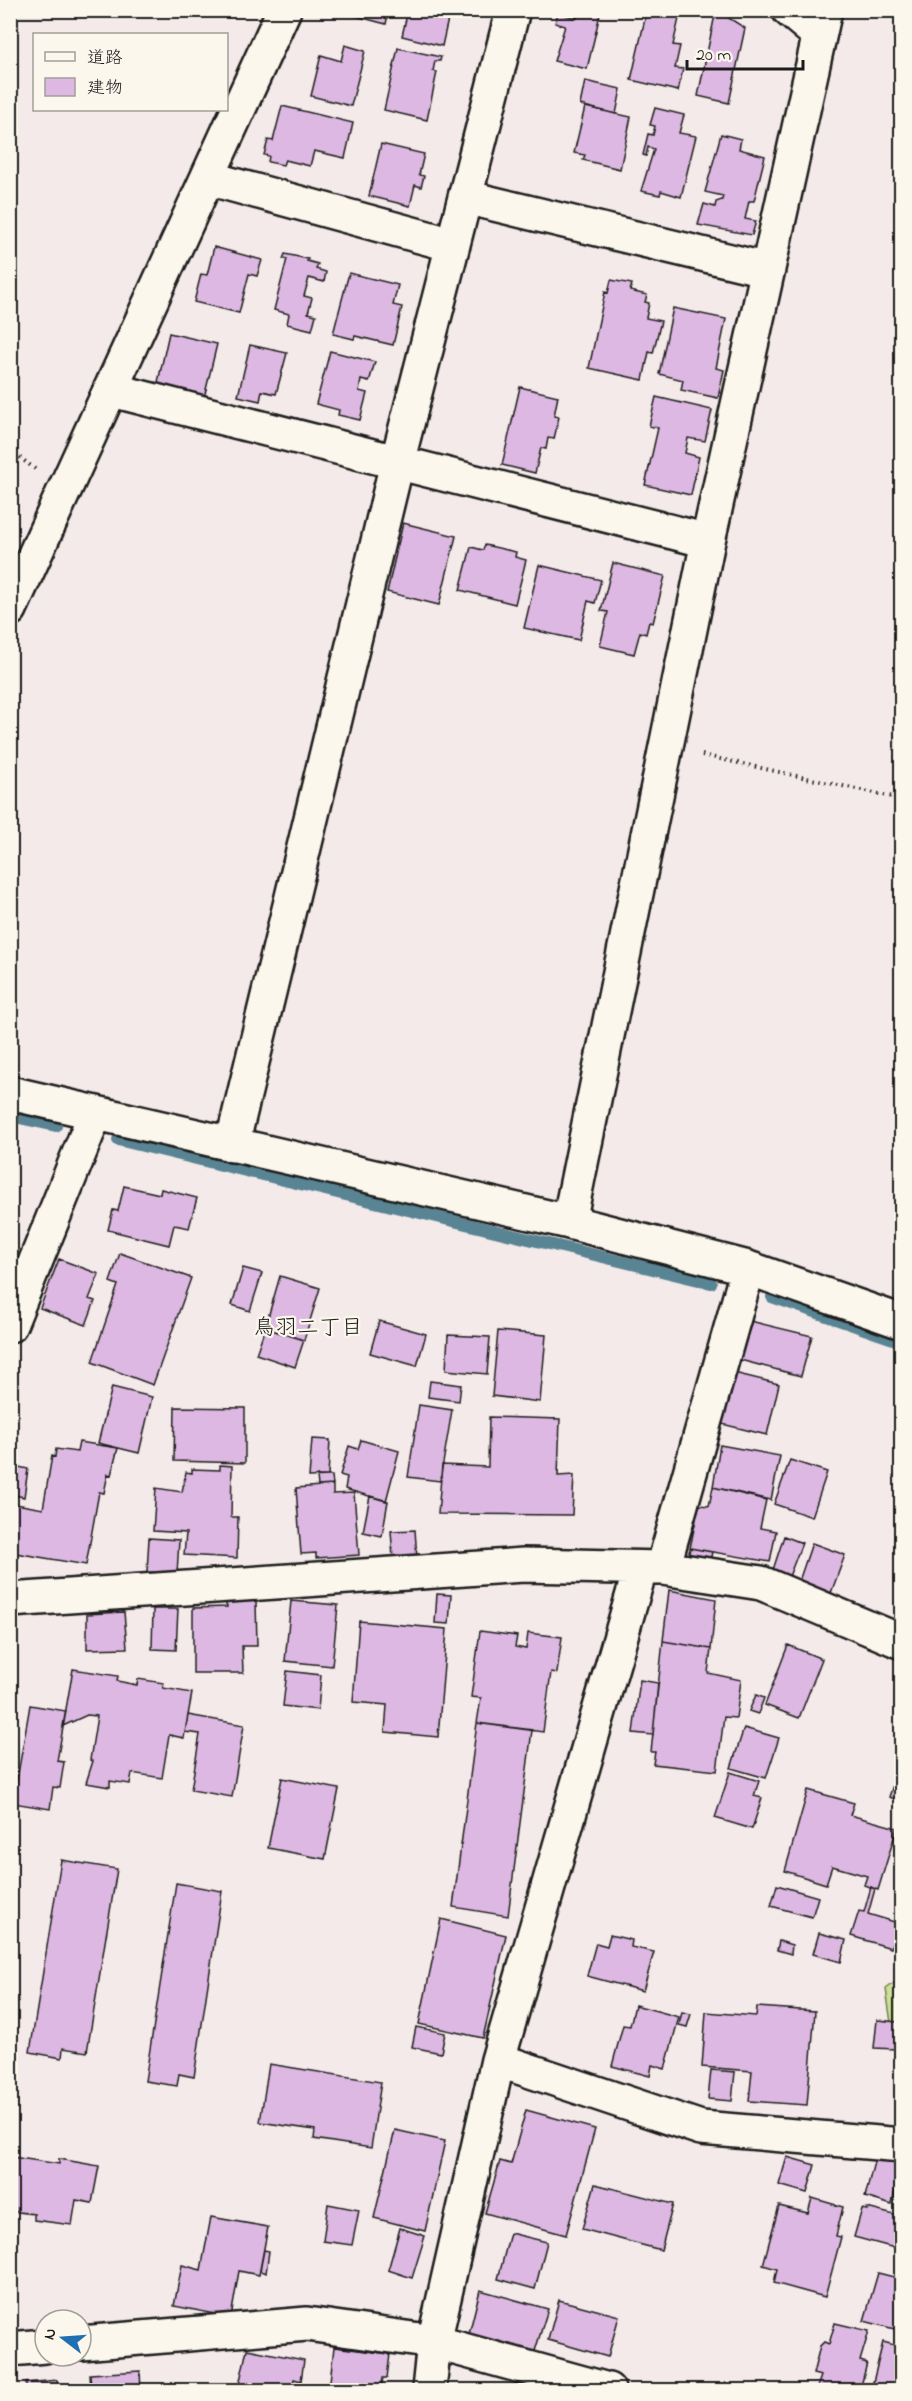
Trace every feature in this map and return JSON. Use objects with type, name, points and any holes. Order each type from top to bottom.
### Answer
[{"type":"street","points":[[10,609],[284,10]]},
{"type":"street","points":[[232,1145],[397,463],[513,10]]},
{"type":"street","points":[[569,1222],[708,540],[822,23],[789,10]]},
{"type":"street","points":[[208,178],[453,245]]},
{"type":"street","points":[[465,197],[768,270]]},
{"type":"street","points":[[112,390],[708,540]]},
{"type":"street","points":[[10,1093],[569,1222],[748,1268],[902,1322]]},
{"type":"street","points":[[10,1324],[95,1114]]},
{"type":"street","points":[[429,2391],[434,2342],[498,2060],[651,1569],[748,1268]]},
{"type":"street","points":[[10,1600],[524,1565],[651,1569],[760,1583],[902,1642]]},
{"type":"street","points":[[498,2060],[702,2128],[902,2145]]},
{"type":"street","points":[[93,2342],[308,2324],[434,2342],[608,2391]]},
{"type":"street","points":[[10,2349],[33,2347]]},
{"type":"path","points":[[666,747],[902,799]]},
{"type":"green space","points":[[901,1978],[901,2053],[894,2043],[886,1989]]},
{"type":"building","points":[[333,10],[389,10],[386,24]]},
{"type":"building","points":[[408,10],[450,10],[442,46],[402,36]]},
{"type":"building","points":[[579,10],[601,10],[587,69],[554,61],[565,26],[555,23],[558,13],[577,18]]},
{"type":"building","points":[[647,10],[680,14],[673,45],[680,46],[675,68],[683,69],[678,91],[631,80]]},
{"type":"building","points":[[716,10],[745,28],[729,103],[698,96]]},
{"type":"building","points":[[345,45],[365,51],[351,106],[311,96],[321,55],[341,61]]},
{"type":"building","points":[[398,48],[441,57],[440,61],[435,61],[433,71],[437,72],[427,120],[384,110]]},
{"type":"building","points":[[585,81],[621,89],[616,114],[580,105]]},
{"type":"building","points":[[282,106],[353,123],[345,158],[314,151],[310,166],[285,160],[283,165],[268,162],[269,156],[264,155],[268,140],[273,141]]},
{"type":"building","points":[[585,107],[631,117],[620,169],[583,160],[585,155],[574,153]]},
{"type":"building","points":[[655,108],[684,115],[679,133],[696,136],[681,197],[661,191],[660,195],[641,191],[654,149],[648,147],[646,156],[643,155],[648,134],[653,135],[655,126],[650,125]]},
{"type":"building","points":[[721,134],[741,139],[739,149],[765,156],[754,201],[749,201],[745,219],[756,221],[752,235],[698,225],[704,204],[715,207],[716,202],[722,200],[723,196],[705,192]]},
{"type":"building","points":[[381,144],[424,154],[419,175],[424,176],[421,187],[415,185],[410,206],[369,196]]},
{"type":"building","points":[[214,247],[262,260],[257,276],[249,274],[239,313],[194,302],[201,274],[207,275]]},
{"type":"building","points":[[285,254],[308,259],[307,261],[318,264],[316,269],[326,272],[324,282],[309,278],[304,296],[312,298],[308,313],[316,315],[312,330],[287,324],[289,314],[274,310],[287,259],[283,259]]},
{"type":"building","points":[[349,273],[398,285],[393,305],[402,307],[393,345],[355,336],[354,339],[333,334]]},
{"type":"building","points":[[611,280],[632,284],[630,291],[647,295],[645,302],[649,303],[646,318],[661,321],[653,353],[649,352],[643,380],[589,368],[605,292],[608,293]]},
{"type":"building","points":[[673,308],[726,319],[716,368],[724,370],[718,398],[681,390],[683,380],[659,374]]},
{"type":"building","points":[[169,333],[217,344],[203,402],[156,391]]},
{"type":"building","points":[[250,345],[287,353],[276,394],[262,391],[260,401],[238,396]]},
{"type":"building","points":[[330,351],[375,362],[369,382],[361,380],[359,391],[367,393],[360,420],[338,415],[339,410],[316,404]]},
{"type":"building","points":[[520,387],[558,396],[554,416],[559,417],[554,439],[548,438],[546,449],[541,448],[535,473],[502,465]]},
{"type":"building","points":[[656,397],[712,410],[705,441],[688,438],[685,453],[699,457],[691,495],[645,485],[658,428],[649,426]]},
{"type":"building","points":[[403,523],[456,536],[439,605],[387,592]]},
{"type":"building","points":[[485,545],[516,552],[515,557],[526,560],[515,604],[460,590],[471,547],[483,550]]},
{"type":"building","points":[[613,563],[665,576],[653,623],[649,622],[646,634],[640,632],[634,654],[600,646],[608,612],[601,611]]},
{"type":"building","points":[[539,565],[601,580],[595,603],[588,601],[579,640],[524,628]]},
{"type":"building","points":[[124,1186],[160,1194],[161,1189],[197,1198],[189,1228],[174,1225],[169,1245],[108,1230],[113,1210],[118,1211]]},
{"type":"building","points":[[120,1253],[191,1278],[153,1385],[92,1362],[118,1285],[110,1282]]},
{"type":"building","points":[[59,1259],[99,1274],[89,1299],[95,1301],[86,1325],[40,1308]]},
{"type":"building","points":[[243,1268],[262,1273],[250,1311],[232,1305]]},
{"type":"building","points":[[280,1276],[320,1288],[304,1340],[265,1328]]},
{"type":"building","points":[[379,1321],[426,1334],[417,1366],[370,1353]]},
{"type":"building","points":[[750,1321],[812,1336],[801,1376],[740,1360]]},
{"type":"building","points":[[265,1328],[304,1340],[295,1367],[256,1354]]},
{"type":"building","points":[[498,1331],[546,1335],[540,1402],[492,1396]]},
{"type":"building","points":[[448,1335],[490,1337],[487,1374],[446,1370]]},
{"type":"building","points":[[734,1373],[779,1384],[767,1435],[722,1424]]},
{"type":"building","points":[[430,1381],[461,1385],[459,1401],[428,1397]]},
{"type":"building","points":[[112,1387],[152,1397],[139,1453],[98,1443]]},
{"type":"building","points":[[419,1405],[452,1410],[440,1481],[408,1477]]},
{"type":"building","points":[[175,1407],[245,1408],[245,1463],[174,1461]]},
{"type":"building","points":[[489,1417],[560,1419],[558,1476],[574,1475],[572,1515],[438,1514],[442,1465],[488,1467]]},
{"type":"building","points":[[312,1439],[330,1440],[328,1476],[309,1477]]},
{"type":"building","points":[[361,1440],[399,1451],[386,1501],[345,1489],[347,1477],[340,1475],[349,1446],[358,1449]]},
{"type":"building","points":[[79,1442],[118,1448],[111,1475],[108,1474],[104,1493],[99,1492],[86,1565],[10,1552],[10,1503],[43,1509],[52,1456],[55,1457],[56,1449],[77,1452]]},
{"type":"building","points":[[720,1445],[780,1456],[771,1500],[713,1487]]},
{"type":"building","points":[[790,1460],[827,1472],[812,1517],[774,1504]]},
{"type":"building","points":[[10,1465],[28,1469],[24,1497],[10,1494]]},
{"type":"building","points":[[220,1465],[232,1466],[231,1517],[238,1517],[237,1558],[184,1555],[186,1533],[153,1531],[156,1488],[182,1492],[186,1472],[192,1473],[192,1469],[220,1470]]},
{"type":"building","points":[[317,1476],[332,1476],[333,1485],[318,1486]]},
{"type":"building","points":[[333,1485],[333,1494],[354,1493],[359,1555],[316,1558],[316,1553],[301,1554],[296,1488]]},
{"type":"building","points":[[713,1487],[766,1500],[760,1528],[776,1531],[770,1562],[690,1548],[699,1505],[709,1506]]},
{"type":"building","points":[[370,1496],[388,1501],[382,1536],[363,1532]]},
{"type":"building","points":[[415,1530],[417,1558],[393,1558],[391,1531]]},
{"type":"building","points":[[784,1536],[802,1543],[788,1579],[772,1573]]},
{"type":"building","points":[[149,1538],[179,1540],[177,1574],[147,1572]]},
{"type":"building","points":[[812,1543],[845,1555],[831,1593],[799,1581]]},
{"type":"building","points":[[690,1548],[712,1552],[710,1561],[688,1557]]},
{"type":"building","points":[[669,1590],[716,1599],[711,1649],[663,1641]]},
{"type":"building","points":[[437,1594],[451,1595],[449,1624],[435,1623]]},
{"type":"building","points":[[256,1601],[257,1646],[242,1646],[243,1673],[193,1673],[193,1608],[227,1607],[225,1602]]},
{"type":"building","points":[[291,1601],[338,1605],[332,1666],[285,1661]]},
{"type":"building","points":[[153,1609],[178,1609],[176,1650],[152,1649]]},
{"type":"building","points":[[124,1612],[127,1648],[87,1649],[87,1614]]},
{"type":"building","points":[[359,1621],[447,1629],[438,1737],[385,1732],[387,1705],[353,1702]]},
{"type":"building","points":[[480,1631],[517,1636],[515,1647],[526,1649],[528,1633],[562,1637],[557,1673],[551,1672],[543,1732],[477,1723],[481,1698],[471,1697]]},
{"type":"building","points":[[663,1641],[711,1649],[708,1673],[741,1680],[736,1718],[724,1717],[717,1771],[653,1764],[655,1752],[651,1752]]},
{"type":"building","points":[[788,1645],[822,1659],[799,1718],[765,1705]]},
{"type":"building","points":[[73,1669],[118,1676],[117,1681],[137,1685],[138,1679],[164,1683],[163,1688],[192,1693],[184,1738],[169,1735],[162,1778],[132,1773],[130,1784],[110,1781],[110,1787],[86,1783],[93,1761],[90,1760],[97,1716],[87,1715],[63,1726]]},
{"type":"building","points":[[287,1671],[321,1675],[318,1710],[283,1706]]},
{"type":"building","points":[[640,1680],[658,1683],[653,1735],[633,1733]]},
{"type":"building","points":[[756,1695],[764,1698],[758,1714],[749,1711]]},
{"type":"building","points":[[30,1705],[66,1711],[57,1761],[64,1762],[60,1788],[53,1787],[50,1809],[13,1803]]},
{"type":"building","points":[[188,1715],[244,1725],[232,1797],[191,1790],[200,1734],[185,1732]]},
{"type":"building","points":[[477,1723],[532,1730],[508,1916],[453,1907]]},
{"type":"building","points":[[744,1728],[779,1738],[766,1778],[731,1768]]},
{"type":"building","points":[[902,1758],[902,1801],[889,1797]]},
{"type":"building","points":[[730,1772],[759,1781],[754,1796],[762,1798],[752,1829],[715,1818]]},
{"type":"building","points":[[282,1778],[339,1789],[325,1859],[268,1848]]},
{"type":"building","points":[[808,1790],[854,1803],[850,1815],[897,1828],[878,1890],[864,1885],[867,1876],[832,1866],[826,1884],[785,1871]]},
{"type":"building","points":[[61,1860],[117,1869],[87,2052],[63,2048],[62,2058],[30,2052]]},
{"type":"building","points":[[176,1883],[222,1891],[194,2077],[179,2074],[177,2086],[145,2081]]},
{"type":"building","points":[[777,1885],[818,1897],[812,1917],[771,1906]]},
{"type":"building","points":[[871,1887],[875,1889],[868,1914],[898,1923],[891,1948],[851,1936],[859,1911],[864,1912]]},
{"type":"building","points":[[441,1919],[506,1935],[483,2038],[419,2024]]},
{"type":"building","points":[[819,1933],[846,1940],[841,1962],[813,1954]]},
{"type":"building","points":[[610,1935],[632,1940],[631,1947],[654,1952],[643,1991],[587,1976],[596,1943],[607,1946]]},
{"type":"building","points":[[779,1941],[792,1945],[791,1954],[777,1950]]},
{"type":"building","points":[[635,2005],[679,2017],[665,2069],[652,2065],[650,2076],[612,2066],[623,2025],[630,2026]]},
{"type":"building","points":[[757,2007],[815,2011],[807,2105],[749,2101],[752,2071],[702,2067],[706,2012],[756,2016]]},
{"type":"building","points":[[682,2012],[691,2014],[687,2027],[679,2025]]},
{"type":"building","points":[[877,2020],[898,2022],[896,2049],[874,2048]]},
{"type":"building","points":[[416,2027],[445,2033],[441,2053],[412,2047]]},
{"type":"building","points":[[269,2064],[381,2082],[371,2148],[314,2139],[315,2130],[260,2122]]},
{"type":"building","points":[[711,2070],[735,2072],[732,2101],[708,2099]]},
{"type":"building","points":[[526,2110],[595,2129],[566,2235],[485,2213],[500,2161],[511,2164]]},
{"type":"building","points":[[395,2130],[445,2141],[425,2231],[374,2218]]},
{"type":"building","points":[[876,2154],[902,2158],[902,2192],[895,2190],[892,2205],[865,2197]]},
{"type":"building","points":[[12,2157],[59,2164],[59,2159],[99,2166],[92,2203],[76,2200],[72,2225],[34,2220],[34,2214],[10,2211]]},
{"type":"building","points":[[787,2157],[815,2165],[807,2193],[779,2185]]},
{"type":"building","points":[[595,2184],[673,2204],[661,2250],[582,2229]]},
{"type":"building","points":[[812,2198],[843,2207],[836,2236],[841,2237],[825,2297],[774,2283],[777,2269],[763,2265],[779,2206],[808,2213]]},
{"type":"building","points":[[328,2204],[359,2210],[352,2245],[323,2241]]},
{"type":"building","points":[[867,2208],[902,2217],[902,2250],[854,2237],[862,2209],[867,2210]]},
{"type":"building","points":[[211,2217],[268,2227],[259,2275],[239,2271],[231,2317],[174,2306],[182,2265],[201,2270]]},
{"type":"building","points":[[400,2228],[425,2236],[412,2278],[388,2270]]},
{"type":"building","points":[[510,2233],[547,2242],[535,2289],[498,2279]]},
{"type":"building","points":[[264,2250],[269,2251],[266,2273],[260,2271]]},
{"type":"building","points":[[878,2273],[902,2279],[902,2331],[864,2321]]},
{"type":"building","points":[[480,2290],[548,2309],[535,2351],[469,2334]]},
{"type":"building","points":[[559,2300],[619,2316],[608,2357],[548,2340]]},
{"type":"building","points":[[835,2323],[869,2331],[860,2361],[867,2363],[860,2390],[816,2390],[821,2376],[813,2374],[820,2346],[824,2342],[829,2344]]},
{"type":"building","points":[[883,2342],[902,2347],[902,2390],[871,2390]]},
{"type":"building","points":[[334,2347],[390,2354],[387,2378],[383,2378],[381,2390],[329,2390]]},
{"type":"building","points":[[247,2349],[304,2360],[301,2381],[294,2379],[292,2390],[238,2390]]},
{"type":"building","points":[[140,2371],[141,2390],[91,2390],[90,2374]]},
{"type":"building","points":[[57,2380],[57,2390],[26,2390],[26,2383]]},
{"type":"building","points":[[788,2386],[803,2390],[787,2390]]},
{"type":"waterway","points":[[10,1116],[56,1126]]},
{"type":"waterway","points":[[118,1140],[711,1283]]},
{"type":"waterway","points":[[772,1297],[902,1342]]},
{"type":"district","name":"鳥羽二丁目","points":[[308,1329]]}]
